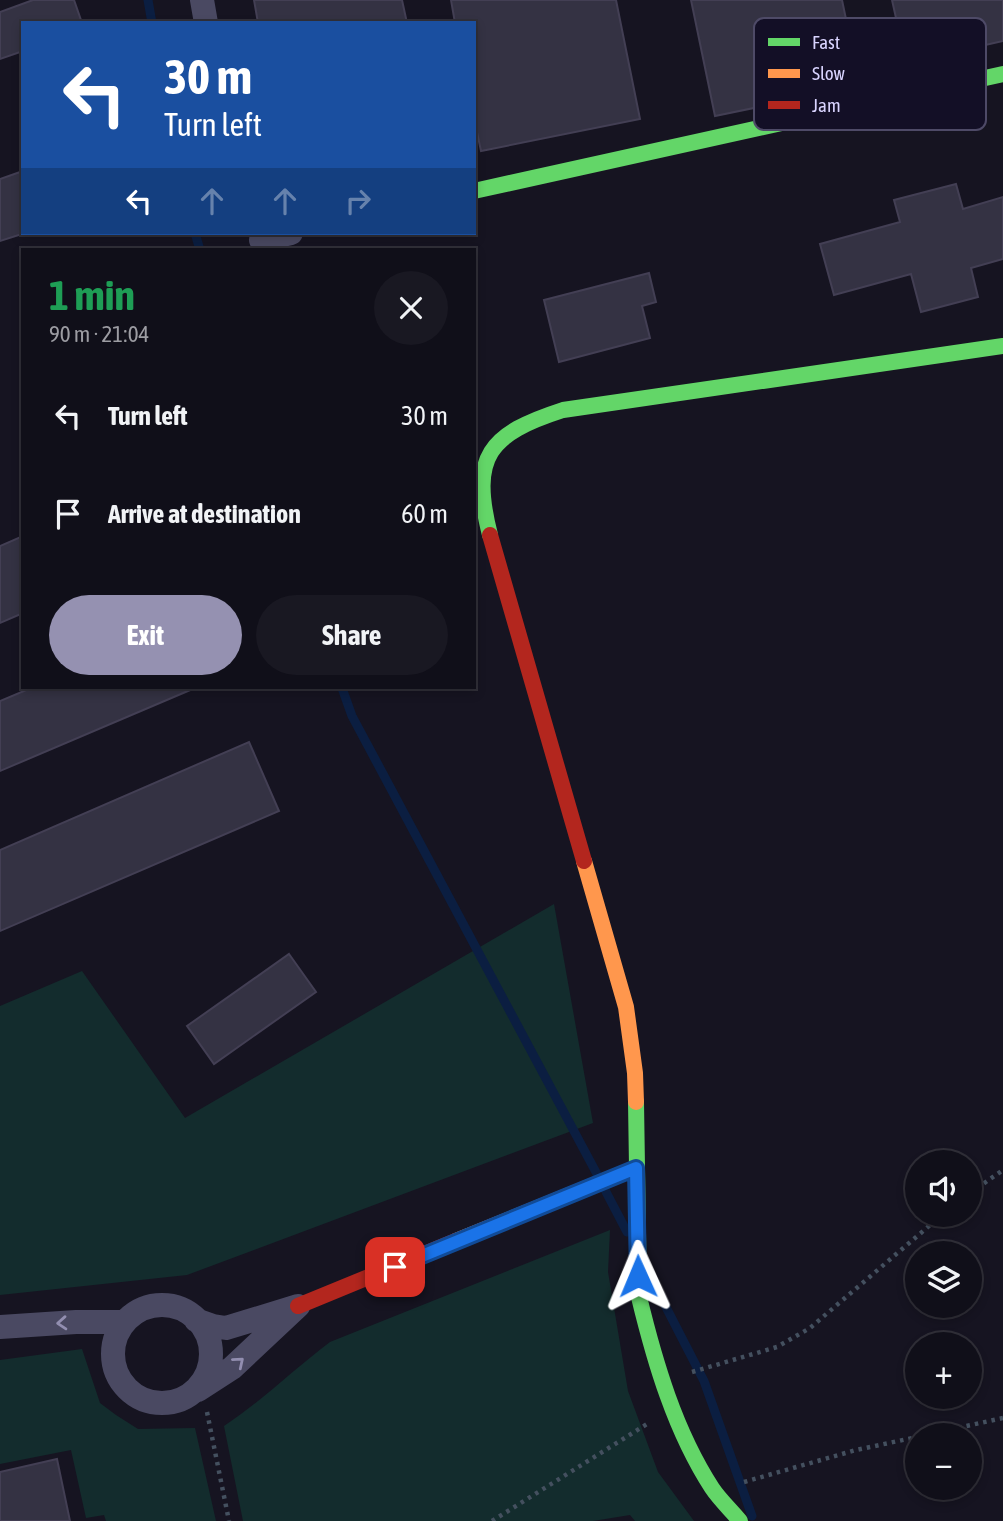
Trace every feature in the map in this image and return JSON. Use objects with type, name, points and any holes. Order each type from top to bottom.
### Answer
[{"type":"street","points":[[202,0],[206,21]]},
{"type":"street","points":[[476,191],[754,129]]},
{"type":"street","points":[[261,241],[284,235]]},
{"type":"street","points":[[740,1521],[713,1490],[685,1440],[648,1333],[639,1297],[635,1073],[626,1007],[501,578],[480,518],[487,460],[504,436],[532,421],[563,410],[1003,346]]},
{"type":"street","points":[[195,1320],[226,1328],[298,1306],[636,1168]]},
{"type":"street","points":[[192,1394],[206,1376],[211,1356],[209,1339],[188,1313],[172,1307],[154,1306],[138,1311],[125,1322],[113,1345],[113,1362],[118,1378],[129,1391],[144,1400],[166,1404],[192,1394],[217,1380],[298,1306]]},
{"type":"street","points":[[0,1327],[125,1322]]},
{"type":"path","points":[[982,1185],[1003,1170]]},
{"type":"path","points":[[664,1380],[777,1347],[810,1328],[928,1227]]},
{"type":"path","points":[[192,1394],[229,1521]]},
{"type":"path","points":[[492,1521],[674,1407]]},
{"type":"path","points":[[980,1423],[1003,1418]]},
{"type":"path","points":[[713,1490],[856,1450],[905,1440]]},
{"type":"green space","points":[[554,904],[593,1123],[187,1275],[0,1295],[0,1006],[82,971],[185,1118]]},
{"type":"green space","points":[[610,1230],[608,1272],[628,1391],[658,1472],[694,1521],[635,1521],[630,1515],[593,1521],[243,1521],[224,1426],[317,1352],[330,1342]]},
{"type":"green space","points":[[82,1349],[100,1403],[116,1415],[138,1429],[195,1428],[216,1521],[106,1521],[104,1515],[86,1518],[71,1450],[0,1464],[0,1360]]},
{"type":"building","points":[[33,0],[74,0],[81,21],[21,21],[21,52],[0,59],[0,12]]},
{"type":"building","points":[[254,0],[402,0],[407,21],[258,21]]},
{"type":"building","points":[[451,0],[616,0],[640,119],[481,151],[476,127],[476,21],[455,21]]},
{"type":"building","points":[[691,0],[842,0],[846,18],[754,18],[754,108],[715,116]]},
{"type":"building","points":[[892,0],[1003,0],[1003,41],[986,45],[986,18],[896,18]]},
{"type":"building","points":[[21,172],[21,234],[0,241],[0,179]]},
{"type":"building","points":[[956,184],[963,209],[1003,197],[1003,259],[971,268],[978,297],[921,312],[911,274],[834,295],[820,244],[900,222],[894,200]]},
{"type":"building","points":[[649,273],[656,302],[642,306],[650,338],[559,362],[544,300]]},
{"type":"building","points":[[21,537],[21,614],[0,623],[0,546]]},
{"type":"building","points":[[29,689],[193,689],[0,771],[0,701]]},
{"type":"building","points":[[249,742],[279,811],[0,931],[0,850]]},
{"type":"building","points":[[289,954],[316,992],[214,1064],[187,1026]]},
{"type":"building","points":[[57,1459],[70,1521],[0,1521],[0,1472]]},
{"type":"waterway","points":[[148,0],[152,21]]},
{"type":"waterway","points":[[196,235],[199,248]]},
{"type":"waterway","points":[[342,689],[352,716],[598,1176]]},
{"type":"waterway","points":[[604,1188],[627,1232]]},
{"type":"waterway","points":[[651,1278],[704,1381],[752,1516]]},
{"type":"traffic: fast","points":[[986,78],[1003,74]]},
{"type":"traffic: fast","points":[[476,191],[754,129]]},
{"type":"traffic: fast","points":[[490,535],[484,508],[483,486],[485,467],[491,452],[502,439],[538,419],[563,410],[1003,346]]},
{"type":"traffic: fast","points":[[636,1102],[639,1297],[659,1371],[687,1443],[718,1497],[740,1521]]},
{"type":"traffic: slow","points":[[584,861],[626,1007],[636,1102]]},
{"type":"traffic: slow","points":[[456,1241],[636,1168]]},
{"type":"traffic: jam","points":[[490,535],[584,861]]},
{"type":"traffic: jam","points":[[298,1306],[456,1241]]},
{"type":"route","points":[[395,1267],[636,1168],[638,1276]]}]
